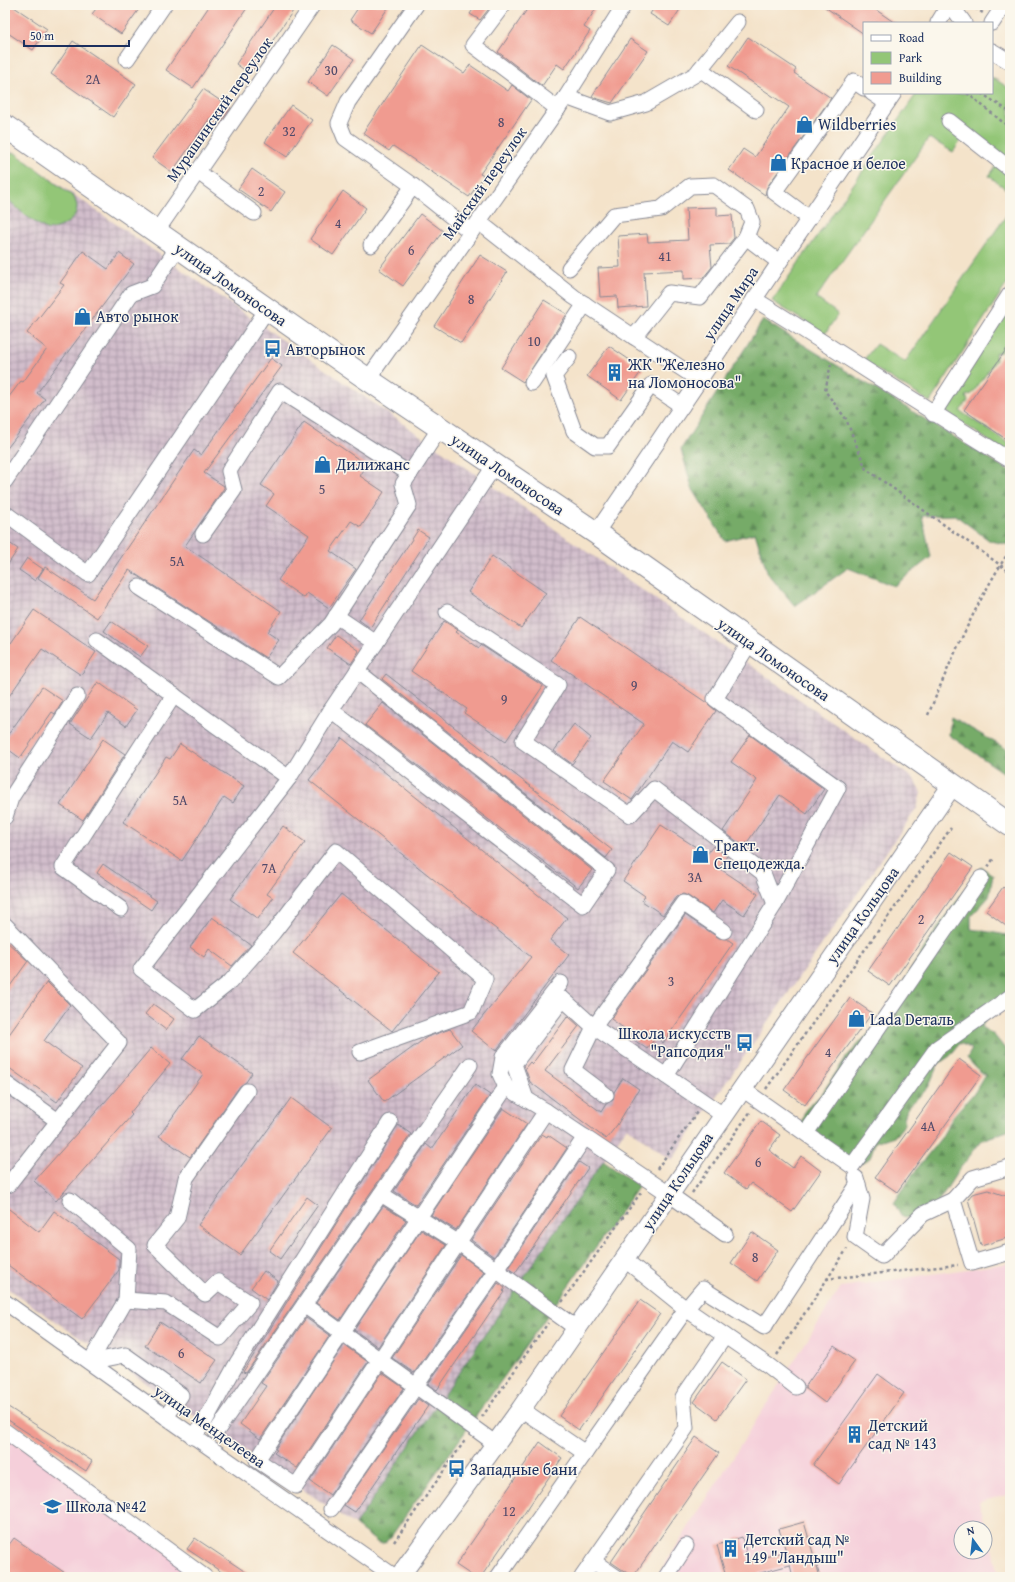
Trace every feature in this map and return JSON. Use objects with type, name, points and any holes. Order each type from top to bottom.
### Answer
[{"type":"highway","name":"улица Ломоносова","points":[[5,126],[368,379],[596,533],[1010,825]]},
{"type":"main road","name":"улица Кольцова","points":[[399,1577],[521,1409],[723,1114],[953,784]]},
{"type":"street","points":[[127,59],[164,5]]},
{"type":"street","points":[[416,5],[348,102],[339,123],[345,138],[585,304],[699,380]]},
{"type":"street","points":[[503,5],[473,45],[562,103],[610,113],[646,103],[696,74],[738,22]]},
{"type":"street","name":"Майский переулок","points":[[368,379],[562,103],[624,5]]},
{"type":"street","points":[[939,22],[950,5],[963,22]]},
{"type":"street","points":[[988,19],[1004,5]]},
{"type":"street","name":"Мурашинский переулок","points":[[156,232],[312,6]]},
{"type":"street","points":[[993,52],[1010,62]]},
{"type":"street","points":[[700,69],[756,110]]},
{"type":"street","points":[[809,218],[774,192],[854,81],[863,87]]},
{"type":"street","points":[[876,94],[890,98]]},
{"type":"street","name":"улица Мира","points":[[596,533],[890,98]]},
{"type":"street","points":[[949,121],[1010,169]]},
{"type":"street","points":[[198,172],[254,213]]},
{"type":"street","points":[[569,268],[614,215],[661,209],[690,186],[714,185],[747,209],[752,222],[746,236],[700,297],[669,293],[634,337]]},
{"type":"street","points":[[371,245],[413,186]]},
{"type":"street","points":[[746,236],[779,262]]},
{"type":"street","points":[[5,480],[131,294],[152,286],[178,247]]},
{"type":"street","points":[[933,414],[1010,294]]},
{"type":"street","points":[[754,299],[933,414],[1010,460]]},
{"type":"street","points":[[532,383],[585,304]]},
{"type":"street","points":[[5,513],[88,574],[267,309]]},
{"type":"street","points":[[569,357],[554,376],[574,431],[595,446],[608,446],[651,385],[682,406]]},
{"type":"street","points":[[203,534],[234,490],[229,471],[280,391],[410,474]]},
{"type":"street","points":[[139,587],[279,677],[331,624],[409,505],[403,484],[440,428]]},
{"type":"street","points":[[360,1052],[471,1012],[485,979],[336,850],[273,933],[230,982],[195,1010],[141,969],[289,778],[331,710],[495,465]]},
{"type":"street","points":[[447,612],[558,685],[523,741],[630,815],[654,789],[763,873],[775,904]]},
{"type":"street","points":[[336,616],[376,642]]},
{"type":"street","points":[[97,640],[289,778]]},
{"type":"street","points":[[666,1076],[775,904],[838,788],[715,699],[750,642]]},
{"type":"street","points":[[331,710],[583,905],[607,870],[357,671]]},
{"type":"street","points":[[122,909],[63,867],[174,695]]},
{"type":"street","points":[[5,817],[8,794],[77,696]]},
{"type":"street","points":[[806,1133],[981,878]]},
{"type":"street","points":[[606,1095],[573,1070],[594,1027],[683,903],[724,931]]},
{"type":"street","points":[[5,925],[119,1043],[8,1185],[5,1182]]},
{"type":"street","points":[[561,983],[503,1057],[500,1074],[506,1087],[585,1137],[669,1194],[724,1234]]},
{"type":"street","points":[[852,1166],[937,1048],[1010,997]]},
{"type":"street","points":[[526,1099],[514,1064],[563,999],[594,1027],[723,1114]]},
{"type":"street","points":[[216,1432],[470,1065]]},
{"type":"street","points":[[5,1083],[58,1121]]},
{"type":"street","points":[[506,1087],[257,1460],[296,1486],[546,1111]]},
{"type":"street","points":[[741,1088],[852,1166],[862,1199],[855,1237],[882,1256],[923,1214],[953,1200],[973,1178],[1010,1167]]},
{"type":"street","points":[[126,1300],[166,1303],[220,1338],[250,1303],[218,1282],[205,1294],[155,1246],[177,1218],[186,1178],[247,1091]]},
{"type":"street","points":[[193,1437],[204,1423],[237,1363],[390,1122]]},
{"type":"street","points":[[331,1509],[496,1270],[585,1137]]},
{"type":"street","points":[[505,1574],[585,1453],[686,1309],[703,1290],[764,1327],[858,1184]]},
{"type":"street","points":[[381,1194],[459,1243],[576,1328]]},
{"type":"street","points":[[70,1200],[129,1249],[126,1300],[90,1362]]},
{"type":"street","points":[[953,1200],[972,1263],[1010,1252]]},
{"type":"street","points":[[624,1259],[686,1309],[769,1366],[796,1387]]},
{"type":"street","name":"улица Менделеева","points":[[5,1302],[193,1437],[395,1577]]},
{"type":"street","points":[[304,1305],[496,1444]]},
{"type":"street","points":[[582,1577],[686,1428],[683,1397],[725,1336]]},
{"type":"street","points":[[90,1362],[125,1355],[181,1395],[166,1417]]},
{"type":"street","points":[[521,1409],[585,1453]]},
{"type":"street","points":[[5,1431],[205,1577]]},
{"type":"street","points":[[666,1577],[686,1546]]},
{"type":"street","points":[[593,1561],[616,1577]]},
{"type":"path","points":[[970,5],[988,19]]},
{"type":"path","points":[[968,94],[1010,128]]},
{"type":"path","points":[[983,94],[1010,112]]},
{"type":"path","points":[[834,349],[825,391],[846,418],[866,469],[1010,572]]},
{"type":"path","points":[[928,716],[969,620],[1010,550]]},
{"type":"path","points":[[769,1366],[855,1237]]},
{"type":"path","points":[[826,1279],[972,1263]]},
{"type":"shaded area","points":[[5,147],[914,779],[921,793],[917,808],[672,1160],[627,1127],[355,1525],[5,1287]]},
{"type":"shaded area","points":[[1010,1263],[1010,1494],[979,1502],[984,1520],[953,1520],[953,1560],[993,1560],[993,1552],[1000,1577],[657,1577],[841,1287]]},
{"type":"shaded area","name":"Школа №42","points":[[5,1435],[199,1577],[5,1577]]},
{"type":"green space","points":[[993,78],[1010,89],[1010,192],[989,176],[1003,156],[967,132],[953,152],[929,138],[816,298],[838,314],[825,334],[772,301],[916,94],[993,94]]},
{"type":"green space","points":[[14,152],[74,197],[77,207],[74,217],[62,226],[48,230],[25,215],[5,196],[5,156]]},
{"type":"green space","points":[[1010,210],[1010,279],[930,402],[863,361],[876,344],[905,362]]},
{"type":"green space","points":[[1010,306],[1010,339],[1001,352],[995,353],[996,360],[972,394],[966,396],[968,401],[960,411],[1010,444],[1010,455],[943,410]]},
{"type":"green space","points":[[763,320],[1010,471],[1010,545],[990,541],[955,515],[922,516],[931,557],[894,586],[848,568],[795,606],[768,574],[755,533],[725,541],[692,488],[681,449]]},
{"type":"green space","points":[[951,717],[1010,751],[1010,777],[949,735]]},
{"type":"green space","points":[[981,867],[993,875],[989,897],[971,916],[971,929],[1007,935],[1010,938],[1010,991],[990,1013],[981,1027],[994,1035],[1010,1055],[1010,1130],[982,1140],[958,1171],[938,1202],[917,1223],[901,1215],[894,1203],[918,1167],[941,1138],[954,1115],[975,1092],[985,1075],[967,1058],[972,1049],[960,1043],[950,1056],[938,1064],[928,1088],[908,1107],[904,1118],[905,1124],[895,1136],[875,1142],[870,1158],[851,1168],[801,1125],[805,1110],[821,1095],[847,1056],[878,1024],[929,940]]},
{"type":"green space","points":[[603,1161],[639,1186],[390,1538],[384,1543],[378,1543],[355,1525]]},
{"type":"building","points":[[5,5],[11,5],[47,29],[33,50],[5,31]]},
{"type":"building","points":[[99,5],[142,5],[121,34],[92,14]]},
{"type":"building","points":[[210,5],[249,5],[193,88],[166,70]]},
{"type":"building","points":[[276,5],[297,5],[250,74],[236,64]]},
{"type":"building","points":[[360,5],[390,5],[371,33],[350,20]]},
{"type":"building","points":[[476,5],[492,5],[480,20],[470,14]]},
{"type":"building","points":[[530,5],[587,5],[595,10],[584,27],[590,31],[564,69],[557,64],[542,86],[498,52]]},
{"type":"building","points":[[656,5],[683,5],[669,26],[650,14]]},
{"type":"building","points":[[822,5],[869,5],[894,22],[863,22],[863,33]]},
{"type":"building","points":[[748,37],[796,69],[794,73],[831,98],[767,187],[765,195],[729,170],[743,149],[755,157],[789,107],[728,66]]},
{"type":"building","points":[[630,39],[648,51],[612,103],[595,98],[592,96]]},
{"type":"building","points":[[73,41],[136,84],[113,117],[51,74]]},
{"type":"building","points":[[333,45],[354,59],[328,96],[308,82]]},
{"type":"building","points":[[422,45],[464,73],[470,65],[508,91],[512,85],[531,100],[480,174],[484,176],[469,197],[393,146],[389,151],[363,133]]},
{"type":"building","points":[[203,89],[231,108],[219,124],[210,118],[172,172],[152,158]]},
{"type":"building","points":[[291,105],[312,120],[287,157],[265,142]]},
{"type":"building","points":[[252,169],[285,192],[271,212],[238,189]]},
{"type":"building","points":[[343,191],[366,208],[333,255],[310,239]]},
{"type":"building","points":[[717,207],[717,216],[732,215],[734,238],[729,244],[710,245],[712,267],[703,278],[684,279],[684,270],[644,272],[646,306],[618,308],[617,296],[600,297],[598,268],[620,267],[618,236],[647,234],[648,242],[688,240],[686,208]]},
{"type":"building","points":[[420,214],[443,231],[403,286],[379,269]]},
{"type":"building","points":[[83,251],[108,269],[119,253],[134,264],[37,393],[45,399],[5,451],[5,402],[21,381],[23,382],[47,349],[27,333],[64,285],[60,283]]},
{"type":"building","points":[[480,255],[507,272],[461,343],[434,326]]},
{"type":"building","points":[[544,300],[567,314],[523,382],[501,368]]},
{"type":"building","points":[[1010,344],[1010,442],[964,410]]},
{"type":"building","name":"ЖК \"Железно на Ломоносова\"","points":[[609,346],[643,369],[621,400],[587,376]]},
{"type":"building","points":[[271,358],[282,366],[204,473],[224,486],[224,488],[185,546],[281,611],[267,632],[279,640],[266,658],[129,570],[97,618],[38,578],[45,567],[93,599],[194,450],[201,455]]},
{"type":"building","points":[[304,422],[367,465],[360,476],[384,492],[361,527],[351,521],[330,551],[356,569],[329,608],[307,593],[304,598],[278,580],[309,535],[266,506],[274,494],[261,485]]},
{"type":"building","points":[[418,530],[429,537],[370,628],[359,620]]},
{"type":"building","points":[[5,540],[18,549],[5,569]]},
{"type":"building","points":[[492,556],[546,593],[521,628],[468,592]]},
{"type":"building","points":[[27,558],[43,569],[35,581],[19,570]]},
{"type":"building","points":[[34,610],[96,652],[81,675],[42,649],[5,702],[5,639],[11,643]]},
{"type":"building","points":[[580,617],[707,703],[716,711],[688,752],[672,741],[632,800],[604,781],[644,724],[551,660]]},
{"type":"building","points":[[111,621],[148,646],[140,657],[104,631]]},
{"type":"building","points":[[444,621],[458,630],[456,632],[479,648],[481,645],[543,686],[506,741],[464,713],[467,709],[411,671]]},
{"type":"building","points":[[336,635],[359,651],[351,664],[327,648]]},
{"type":"building","points":[[386,674],[612,850],[606,858],[382,679]]},
{"type":"building","points":[[98,682],[137,710],[126,726],[108,713],[91,738],[70,724]]},
{"type":"building","points":[[42,687],[63,701],[55,714],[52,712],[20,758],[5,747],[5,739]]},
{"type":"building","points":[[383,703],[592,870],[578,888],[365,725]]},
{"type":"building","points":[[574,724],[591,738],[572,764],[554,751]]},
{"type":"building","points":[[750,735],[824,789],[807,814],[780,795],[744,847],[723,831],[757,780],[731,762]]},
{"type":"building","points":[[342,738],[567,918],[550,940],[569,955],[496,1051],[471,1031],[531,957],[309,780]]},
{"type":"building","points":[[103,739],[125,754],[83,820],[60,805]]},
{"type":"building","points":[[180,744],[244,786],[233,803],[224,797],[182,861],[123,822],[166,757],[170,759]]},
{"type":"building","points":[[661,825],[707,854],[713,846],[727,856],[719,868],[758,894],[744,915],[722,900],[713,913],[683,894],[676,897],[663,915],[642,901],[645,896],[623,881]]},
{"type":"building","points":[[283,826],[305,842],[267,894],[273,898],[258,919],[230,899]]},
{"type":"building","points":[[951,852],[973,867],[890,986],[868,971]]},
{"type":"building","points":[[103,864],[157,901],[151,910],[97,873]]},
{"type":"building","points":[[1003,887],[1010,893],[1010,929],[986,911]]},
{"type":"building","points":[[341,894],[439,972],[392,1031],[293,953]]},
{"type":"building","points":[[685,915],[719,938],[727,939],[733,943],[663,1043],[656,1037],[647,1049],[634,1040],[636,1037],[611,1019]]},
{"type":"building","points":[[212,917],[251,945],[232,966],[209,949],[204,957],[190,947]]},
{"type":"building","points":[[5,940],[28,961],[5,993]]},
{"type":"building","points":[[47,982],[70,1005],[44,1041],[82,1068],[57,1102],[5,1065],[5,1040]]},
{"type":"building","points":[[850,998],[872,1013],[805,1105],[784,1090]]},
{"type":"building","points":[[153,1004],[174,1019],[166,1030],[145,1014]]},
{"type":"building","points":[[568,1016],[579,1026],[545,1071],[601,1112],[606,1104],[613,1100],[614,1092],[623,1078],[639,1089],[617,1125],[606,1139],[530,1082],[525,1068],[530,1062],[532,1064]]},
{"type":"building","points":[[450,1029],[462,1045],[384,1102],[368,1080],[427,1037]]},
{"type":"building","points":[[199,1036],[252,1073],[246,1082],[240,1086],[190,1157],[159,1136],[203,1074],[182,1059]]},
{"type":"building","points":[[151,1048],[170,1064],[130,1113],[132,1115],[56,1201],[34,1181]]},
{"type":"building","points":[[959,1059],[981,1075],[897,1192],[875,1177]]},
{"type":"building","points":[[475,1085],[490,1095],[416,1205],[394,1191],[426,1144],[432,1149]]},
{"type":"building","points":[[291,1098],[332,1128],[240,1255],[198,1225]]},
{"type":"building","points":[[503,1108],[527,1124],[456,1230],[431,1215]]},
{"type":"building","points":[[761,1121],[780,1135],[769,1150],[793,1168],[801,1156],[821,1171],[792,1212],[751,1183],[746,1189],[724,1173]]},
{"type":"building","points":[[398,1125],[411,1134],[246,1373],[243,1372]]},
{"type":"building","points":[[542,1134],[547,1137],[548,1135],[567,1148],[494,1257],[471,1240]]},
{"type":"building","points":[[579,1162],[588,1168],[515,1273],[508,1268]]},
{"type":"building","points":[[988,1190],[1003,1195],[1010,1193],[1010,1231],[1006,1232],[1007,1238],[981,1246],[968,1199],[972,1194]]},
{"type":"building","points":[[307,1197],[318,1205],[280,1259],[269,1251]]},
{"type":"building","points":[[5,1206],[39,1232],[54,1211],[119,1259],[119,1270],[82,1319],[5,1263]]},
{"type":"building","points":[[383,1206],[406,1220],[340,1320],[316,1303]]},
{"type":"building","points":[[421,1230],[446,1245],[378,1347],[354,1330]]},
{"type":"building","points":[[752,1232],[778,1250],[757,1281],[731,1263]]},
{"type":"building","points":[[461,1255],[484,1272],[414,1373],[392,1358]]},
{"type":"building","points":[[264,1271],[278,1281],[267,1300],[251,1288]]},
{"type":"building","points":[[498,1283],[505,1288],[503,1291],[504,1292],[437,1390],[428,1384]]},
{"type":"building","points":[[640,1300],[660,1314],[579,1430],[559,1416]]},
{"type":"building","points":[[306,1318],[330,1335],[260,1439],[240,1424],[266,1386],[261,1383]]},
{"type":"building","points":[[160,1322],[217,1360],[201,1383],[145,1346]]},
{"type":"building","points":[[344,1345],[368,1362],[297,1468],[274,1453],[277,1450],[275,1449]]},
{"type":"building","points":[[834,1346],[855,1361],[825,1403],[805,1387]]},
{"type":"building","points":[[722,1362],[746,1379],[717,1419],[694,1402]]},
{"type":"building","points":[[382,1373],[404,1388],[330,1495],[310,1481]]},
{"type":"building","name":"Детский сад № 143","points":[[878,1374],[904,1393],[839,1484],[813,1465]]},
{"type":"building","points":[[418,1399],[428,1406],[355,1512],[344,1505]]},
{"type":"building","points":[[5,1405],[92,1461],[86,1471],[5,1418]]},
{"type":"building","points":[[696,1437],[719,1453],[633,1577],[611,1562]]},
{"type":"building","points":[[540,1442],[562,1458],[481,1577],[474,1577],[456,1565]]},
{"type":"building","name":"Детский сад № 149 \"Ландыш\"","points":[[804,1522],[820,1577],[793,1577],[790,1565],[753,1575],[754,1577],[726,1577],[717,1545],[742,1537],[749,1562],[786,1551],[779,1529]]},
{"type":"building","name":"Школа №42","points":[[14,1538],[71,1577],[5,1577],[5,1550]]},
{"type":"building","points":[[195,1538],[253,1577],[229,1577],[187,1549]]},
{"type":"place","name":"Wildberries","points":[[805,124]]},
{"type":"place","name":"Красное и белое","points":[[778,163]]},
{"type":"place","name":"Авто рынок","points":[[83,316]]},
{"type":"place","name":"Авторынок","points":[[273,349]]},
{"type":"place","name":"ЖК \"Железно на Ломоносова\"","points":[[615,373]]},
{"type":"place","name":"Дилижанс","points":[[323,464]]},
{"type":"place","name":"Тракт. Спецодежда.","points":[[701,854]]},
{"type":"place","name":"Lada Dеталь","points":[[857,1019]]},
{"type":"place","name":"Школа искусств \"Рапсодия\"","points":[[744,1042]]},
{"type":"place","name":"Детский сад № 143","points":[[855,1434]]},
{"type":"place","name":"Западные бани","points":[[457,1469]]},
{"type":"place","name":"Школа №42","points":[[53,1506]]},
{"type":"place","name":"Детский сад № 149 \"Ландыш\"","points":[[731,1548]]}]
